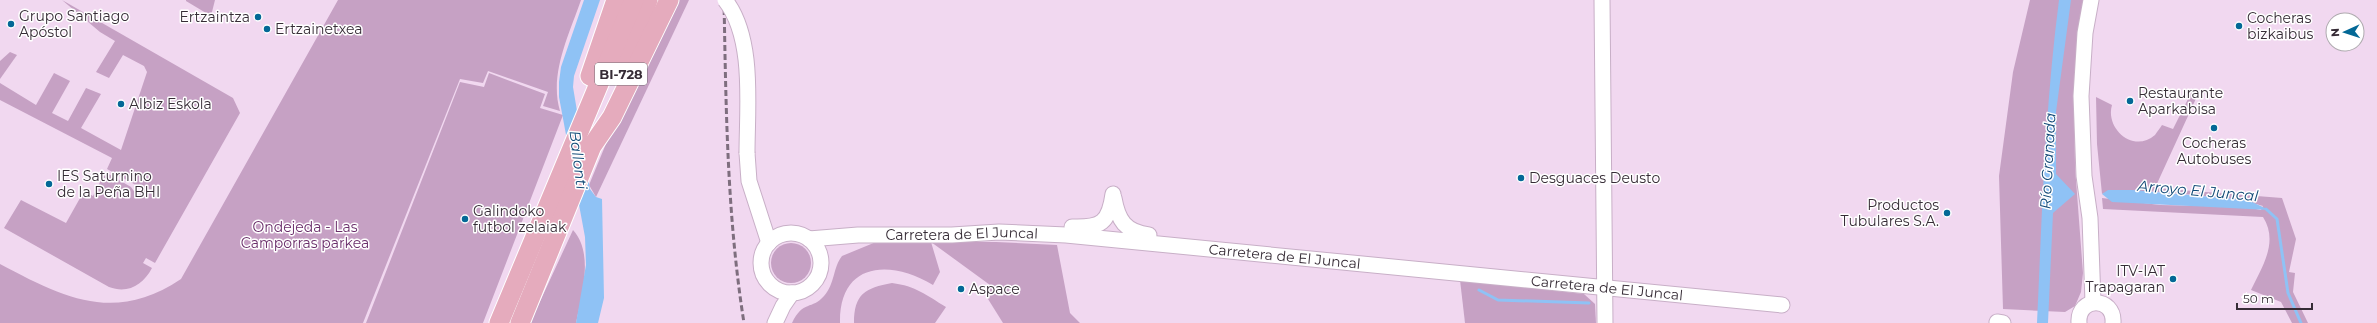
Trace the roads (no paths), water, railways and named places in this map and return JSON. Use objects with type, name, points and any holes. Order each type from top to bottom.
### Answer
[{"type":"main road","points":[[548,204],[558,167],[616,0]]},
{"type":"main road","name":"BI-728","points":[[499,323],[634,0]]},
{"type":"main road","name":"BI-728","points":[[592,146],[648,0]]},
{"type":"main road","points":[[520,323],[592,146],[612,117],[669,0]]},
{"type":"street","points":[[725,0],[740,26],[744,52],[749,181],[769,243]]},
{"type":"street","points":[[1602,0],[1606,287],[1605,323]]},
{"type":"street","points":[[2091,0],[2083,65],[2082,130],[2084,176],[2090,218],[2093,302]]},
{"type":"street","points":[[2082,130],[2088,76],[2101,0]]},
{"type":"street","points":[[999,232],[1010,228],[1029,226],[1090,227],[1101,223],[1107,218],[1111,209],[1113,194],[1118,218],[1124,226],[1140,234],[1173,237],[1190,246]]},
{"type":"street","name":"Carretera de El Juncal","points":[[809,239],[858,235],[952,235],[999,232],[1066,235],[1782,305]]},
{"type":"street","points":[[787,233],[799,234],[809,239],[819,253],[820,272],[809,287],[792,293],[774,288],[763,273],[762,255],[769,243],[779,236],[787,233]]},
{"type":"street","points":[[775,323],[783,306],[792,293]]},
{"type":"street","points":[[2079,323],[2080,312],[2083,307],[2093,302],[2099,302],[2109,307],[2113,318],[2113,323]]},
{"type":"street","points":[[1997,322],[2003,323]]},
{"type":"water","name":"Ballonti","points":[[584,0],[600,0],[574,76],[573,87],[590,189],[596,197],[602,199],[604,298],[598,323],[576,323],[586,265],[585,237],[559,97],[561,67]]},
{"type":"water","name":"Río Granada","points":[[2059,0],[2071,0],[2056,112],[2056,174],[2075,194],[2053,213],[2048,323],[2037,323],[2047,121]]},
{"type":"water","points":[[2108,190],[2132,190],[2237,199],[2250,201],[2269,210],[2112,202],[2102,194]]},
{"type":"waterway","name":"Arroyo El Juncal","points":[[2266,209],[2277,219],[2288,293],[2301,323]]},
{"type":"waterway","points":[[1479,290],[1498,300],[1589,303]]},
{"type":"railway","points":[[724,0],[728,162],[734,243],[744,323]]},
{"type":"place","name":"Ertzaintza","points":[[258,17]]},
{"type":"place","name":"Grupo Santiago Apóstol","points":[[11,24]]},
{"type":"place","name":"Cocheras bizkaibus","points":[[2239,26]]},
{"type":"place","name":"Ertzainetxea","points":[[267,29]]},
{"type":"place","name":"Restaurante Aparkabisa","points":[[2130,101]]},
{"type":"place","name":"Albiz Eskola","points":[[121,104]]},
{"type":"place","name":"Cocheras Autobuses","points":[[2214,128]]},
{"type":"place","name":"Desguaces Deusto","points":[[1521,178]]},
{"type":"place","name":"IES Saturnino de la Peña BHI","points":[[49,184]]},
{"type":"place","name":"Productos Tubulares S.A.","points":[[1947,213]]},
{"type":"place","name":"Galindoko futbol zelaiak","points":[[465,219]]},
{"type":"place","name":"ITV-IAT Trapagaran","points":[[2173,279]]},
{"type":"place","name":"Aspace","points":[[961,289]]},
{"type":"park label","name":"Ondejeda - Las Camporras parkea","points":[[305,236]]}]
